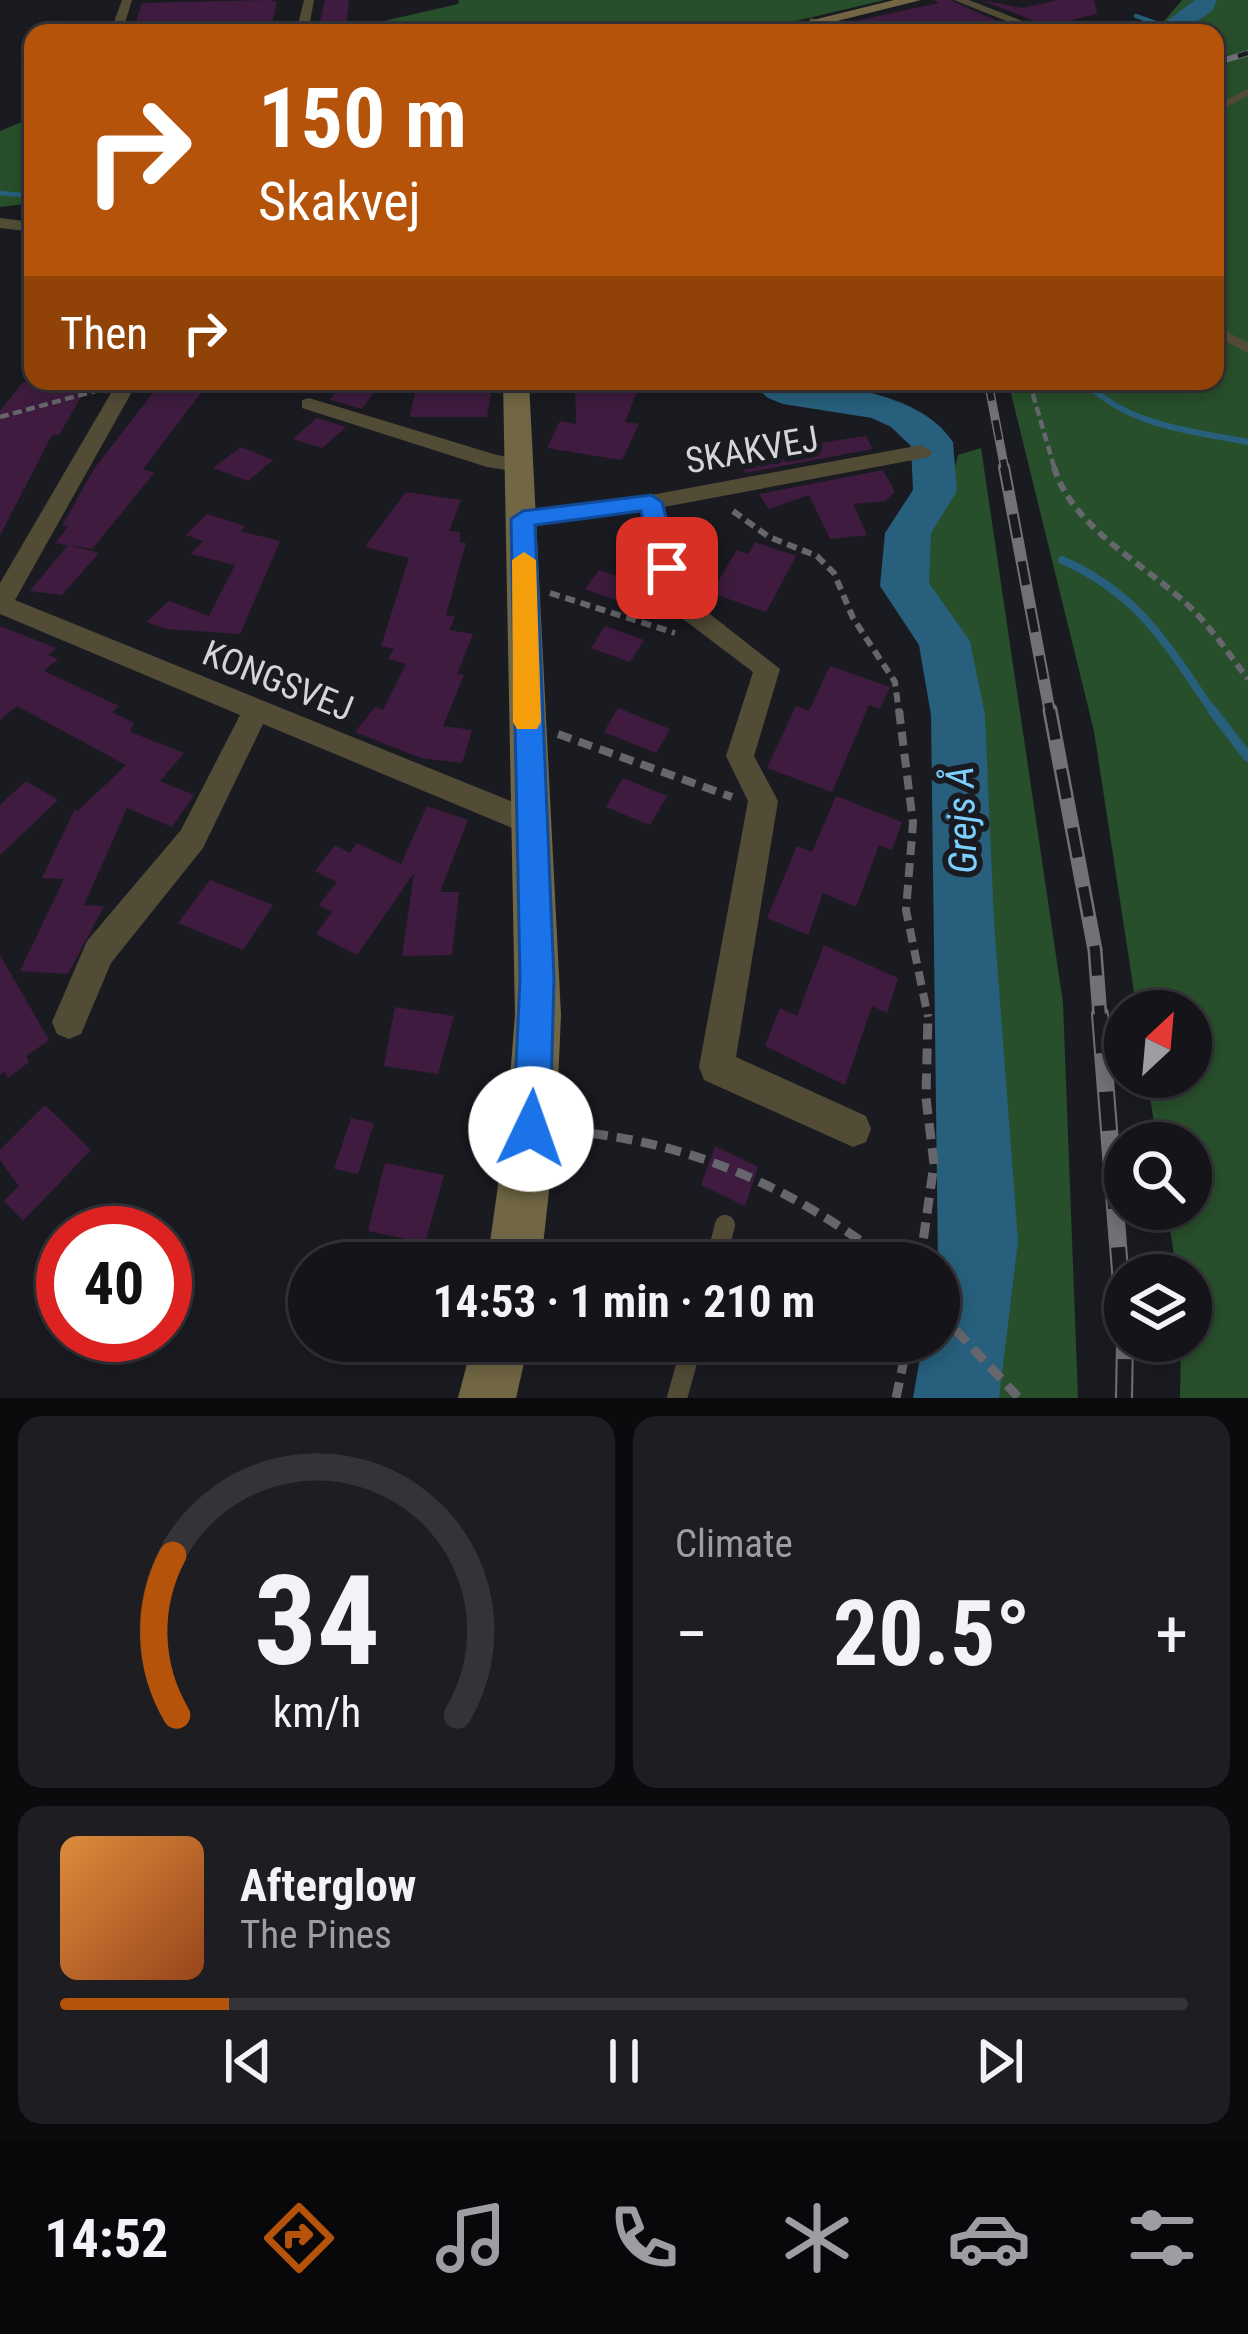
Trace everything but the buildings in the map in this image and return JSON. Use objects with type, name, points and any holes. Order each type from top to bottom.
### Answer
[{"type":"street","points":[[800,24],[914,0]]},
{"type":"street","points":[[959,0],[1021,24]]},
{"type":"street","points":[[811,21],[819,24]]},
{"type":"street","points":[[0,604],[123,390]]},
{"type":"street","points":[[517,390],[538,1015],[531,1129],[517,1242]]},
{"type":"street","points":[[309,404],[496,462],[521,465]]},
{"type":"street","name":"SKAKVEJ","points":[[523,519],[651,502],[921,452]]},
{"type":"street","points":[[651,502],[676,601],[767,669],[740,756],[763,801],[717,1067],[853,1129]]},
{"type":"street","name":"KONGSVEJ","points":[[0,604],[529,822]]},
{"type":"street","points":[[69,1022],[100,952],[192,839],[255,712]]},
{"type":"street","points":[[487,1398],[496,1362]]},
{"type":"lane","points":[[721,1242],[725,1225]]},
{"type":"lane","points":[[677,1398],[687,1362]]},
{"type":"path","points":[[0,417],[94,390]]},
{"type":"path","points":[[1032,390],[1059,483],[1087,518],[1196,613],[1248,680]]},
{"type":"path","points":[[690,495],[741,514],[769,537],[817,556],[834,573],[853,618],[896,682],[913,823],[906,910],[930,1025],[926,1098],[934,1164],[923,1242]]},
{"type":"path","points":[[524,584],[685,637],[713,629]]},
{"type":"path","points":[[527,722],[725,797],[763,801]]},
{"type":"path","points":[[579,1131],[648,1139],[718,1159],[820,1212],[861,1242]]},
{"type":"path","points":[[960,1335],[1019,1398]]},
{"type":"path","points":[[896,1398],[904,1362]]},
{"type":"green space","points":[[459,0],[885,0],[783,24],[382,24]]},
{"type":"green space","points":[[1182,0],[1248,0],[1248,1398],[1180,1398],[1181,1362],[1212,1362],[1212,1254],[1174,1254],[1170,1230],[1212,1230],[1212,1122],[1154,1122],[1150,1098],[1212,1098],[1212,990],[1134,990],[1094,731],[1010,390],[1224,390],[1224,24],[1162,24]]},
{"type":"green space","points":[[24,121],[24,204],[0,207],[0,131]]},
{"type":"green space","points":[[981,448],[1063,1003],[1078,1398],[983,1398],[997,1200],[977,706],[958,640],[917,575],[958,455]]},
{"type":"waterway","name":"Grejs Å","points":[[1177,24],[1206,0]]},
{"type":"waterway","points":[[1136,16],[1159,24]]},
{"type":"waterway","points":[[0,193],[24,195]]},
{"type":"waterway","name":"Grejs Å","points":[[782,390],[895,412],[932,442],[935,491],[908,533],[904,586],[944,641],[958,715],[962,921],[979,1241],[956,1398]]},
{"type":"waterway","points":[[1094,390],[1141,417],[1248,442]]},
{"type":"waterway","points":[[1062,560],[1112,589],[1150,624],[1214,713]]},
{"type":"waterway","points":[[1212,710],[1248,757]]},
{"type":"railway","points":[[1224,60],[1248,53]]},
{"type":"railway","points":[[990,390],[1005,470]]},
{"type":"railway","points":[[1004,467],[1050,713]]},
{"type":"railway","points":[[1050,710],[1095,950],[1100,1017]]},
{"type":"railway","points":[[1100,1014],[1119,1254]]},
{"type":"railway","points":[[1124,1398],[1125,1362]]},
{"type":"slow traffic","points":[[524,560],[527,722]]},
{"type":"route","points":[[531,1129],[538,1015],[523,519],[651,502],[667,568]]}]
